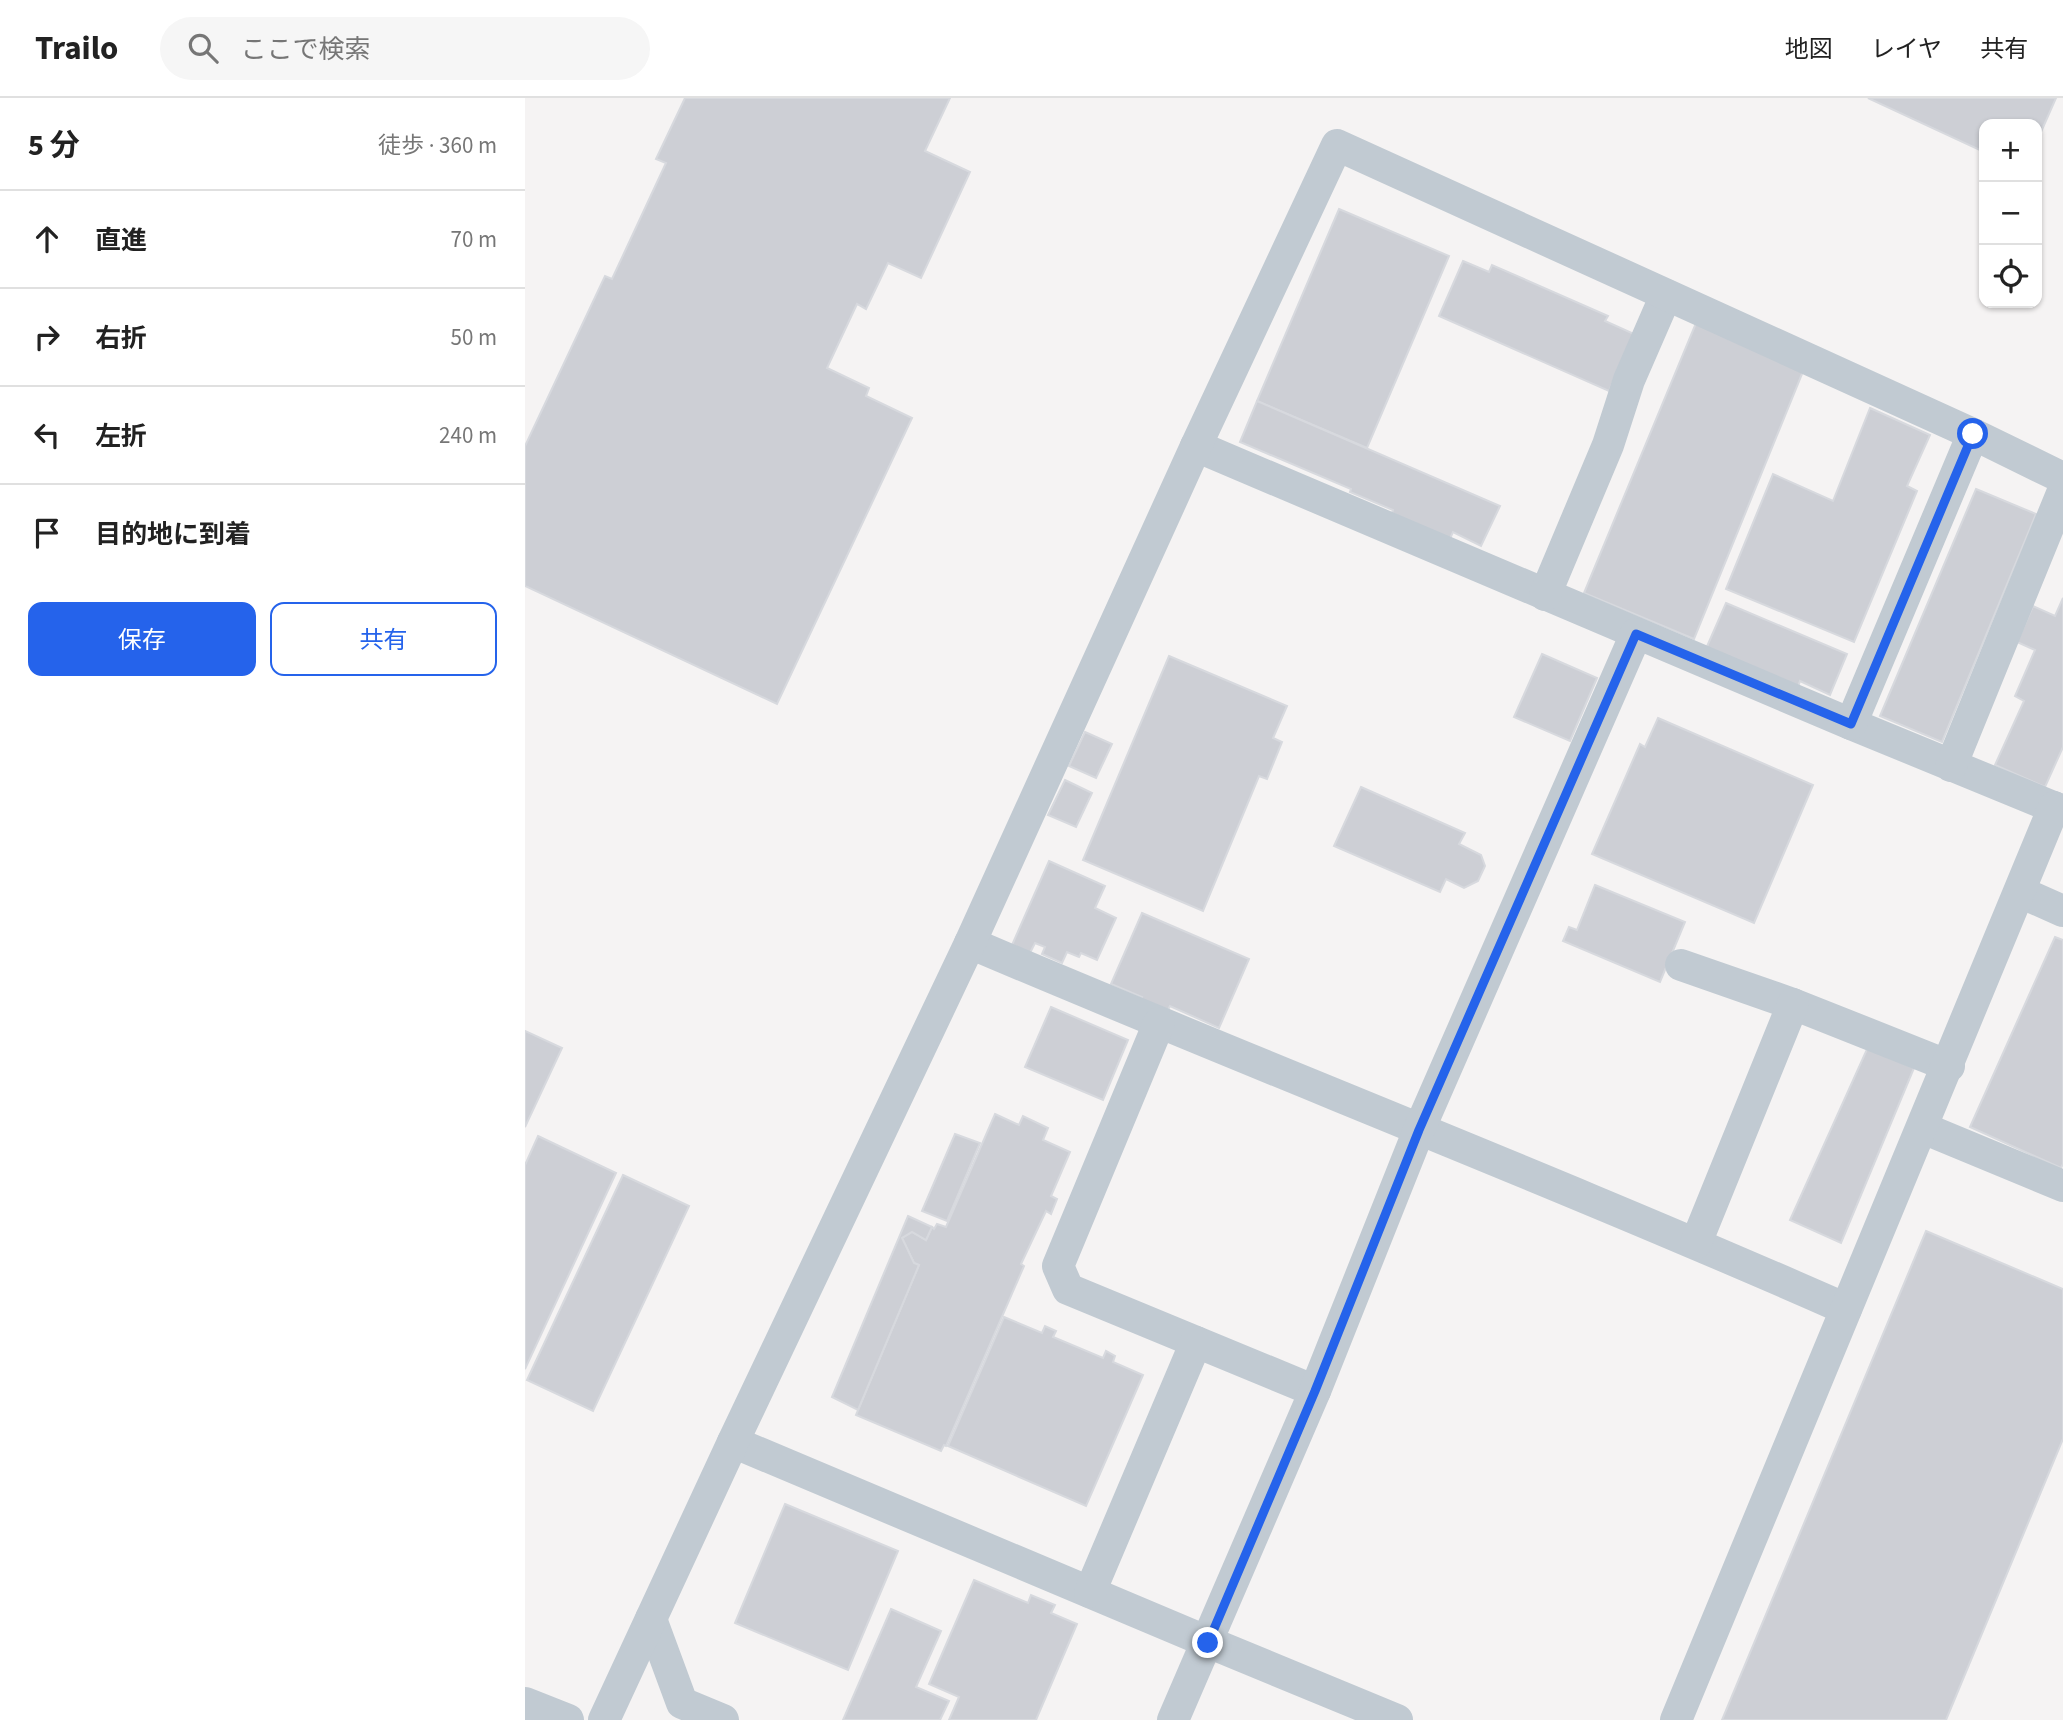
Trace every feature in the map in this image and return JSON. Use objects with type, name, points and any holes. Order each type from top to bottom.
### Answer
[{"type":"street","points":[[604,1720],[970,943],[1196,446],[1337,145],[1973,434],[2063,478]]},
{"type":"street","points":[[1545,596],[1608,445],[1629,380],[1666,295]]},
{"type":"street","points":[[1851,724],[1973,434]]},
{"type":"street","points":[[1196,446],[1545,596],[2059,809],[2020,892],[1676,1720]]},
{"type":"street","points":[[1951,766],[2063,491]]},
{"type":"street","points":[[1174,1720],[1315,1391],[1419,1130],[1636,634]]},
{"type":"street","points":[[2020,892],[2063,911]]},
{"type":"street","points":[[970,943],[1696,1243],[1846,1309]]},
{"type":"street","points":[[1681,965],[1793,1004],[1949,1066]]},
{"type":"street","points":[[1696,1243],[1793,1004]]},
{"type":"street","points":[[1159,1023],[1058,1266],[1068,1289],[1315,1391]]},
{"type":"street","points":[[1923,1128],[2063,1186]]},
{"type":"street","points":[[2008,1142],[2001,1174],[2011,1185],[2063,1207]]},
{"type":"street","points":[[1090,1592],[1196,1342]]},
{"type":"street","points":[[733,1442],[1397,1720]]},
{"type":"street","points":[[650,1619],[683,1703],[723,1720]]},
{"type":"street","points":[[525,1703],[568,1720]]},
{"type":"building","points":[[685,98],[950,98],[925,151],[970,172],[921,278],[888,263],[866,309],[857,304],[827,368],[869,388],[866,396],[912,418],[777,704],[525,586],[525,446],[605,276],[612,279],[666,163],[656,159]]},
{"type":"building","points":[[1868,98],[2056,98],[2042,130],[2042,119],[1979,119],[1979,150]]},
{"type":"building","points":[[1339,209],[1449,256],[1367,448],[1257,401]]},
{"type":"building","points":[[1463,261],[1489,272],[1492,265],[1608,316],[1605,321],[1634,334],[1609,391],[1439,316]]},
{"type":"building","points":[[1696,323],[1804,369],[1694,639],[1584,593]]},
{"type":"building","points":[[1257,401],[1500,506],[1481,546],[1453,532],[1448,543],[1392,513],[1393,510],[1350,492],[1351,489],[1240,442]]},
{"type":"building","points":[[1870,408],[1930,435],[1907,486],[1917,491],[1854,642],[1726,589],[1773,474],[1833,501]]},
{"type":"building","points":[[1976,489],[2036,514],[1942,742],[1880,716]]},
{"type":"building","points":[[2063,598],[2063,747],[2045,787],[1995,765],[2024,701],[2015,696],[2035,650],[2017,642],[2033,606],[2055,616]]},
{"type":"building","points":[[1726,603],[1847,654],[1830,695],[1800,681],[1797,690],[1705,651]]},
{"type":"building","points":[[1542,654],[1597,678],[1570,741],[1514,717]]},
{"type":"building","points":[[1169,656],[1287,706],[1273,738],[1282,742],[1267,779],[1259,776],[1203,911],[1083,860]]},
{"type":"building","points":[[1658,718],[1813,785],[1754,923],[1592,854],[1640,744],[1645,747]]},
{"type":"building","points":[[1085,732],[1112,744],[1096,778],[1069,766]]},
{"type":"building","points":[[1065,780],[1092,793],[1076,827],[1048,815]]},
{"type":"building","points":[[1361,787],[1465,833],[1459,844],[1481,855],[1485,866],[1478,881],[1464,888],[1446,879],[1440,892],[1334,846]]},
{"type":"building","points":[[1049,861],[1105,886],[1095,908],[1116,918],[1097,960],[1081,953],[1079,957],[1067,952],[1062,963],[1042,954],[1045,947],[1035,943],[1030,953],[1012,945]]},
{"type":"building","points":[[1595,885],[1685,922],[1660,982],[1563,941],[1569,927],[1577,930]]},
{"type":"building","points":[[1142,913],[1249,959],[1219,1028],[1170,1006],[1166,1014],[1140,1002],[1142,997],[1111,984]]},
{"type":"building","points":[[2055,937],[2063,940],[2061,1168],[1970,1127]]},
{"type":"building","points":[[1051,1007],[1128,1040],[1103,1100],[1025,1067]]},
{"type":"building","points":[[525,1031],[562,1048],[525,1127]]},
{"type":"building","points":[[1868,1047],[1914,1068],[1841,1243],[1790,1220]]},
{"type":"building","points":[[995,1114],[1019,1125],[1023,1116],[1048,1128],[1043,1140],[1070,1152],[1051,1196],[1057,1199],[1051,1214],[1046,1211],[1021,1264],[1024,1266],[946,1446],[944,1445],[941,1451],[856,1415],[919,1265],[914,1263],[902,1238],[912,1232],[926,1240],[932,1227],[934,1229],[937,1224],[946,1227]]},
{"type":"building","points":[[955,1134],[980,1143],[947,1221],[922,1211]]},
{"type":"building","points":[[538,1136],[616,1173],[525,1369],[525,1165]]},
{"type":"building","points":[[623,1175],[689,1206],[593,1411],[527,1380]]},
{"type":"building","points":[[908,1216],[932,1227],[926,1240],[912,1232],[902,1238],[914,1263],[919,1265],[858,1410],[832,1397]]},
{"type":"building","points":[[1926,1231],[2063,1289],[2063,1439],[1946,1720],[1722,1720]]},
{"type":"building","points":[[1004,1317],[1042,1333],[1045,1326],[1056,1331],[1053,1337],[1103,1358],[1106,1351],[1115,1356],[1113,1362],[1143,1375],[1086,1506],[948,1446]]},
{"type":"building","points":[[785,1504],[898,1551],[848,1670],[735,1623]]},
{"type":"building","points":[[974,1580],[1028,1603],[1031,1595],[1055,1605],[1051,1613],[1077,1624],[1036,1720],[949,1720],[959,1697],[929,1684]]},
{"type":"building","points":[[891,1609],[941,1631],[916,1687],[949,1701],[940,1720],[843,1720]]},
{"type":"route","points":[[1208,1643],[1315,1391],[1419,1130],[1636,634],[1851,724],[1973,434]]}]
